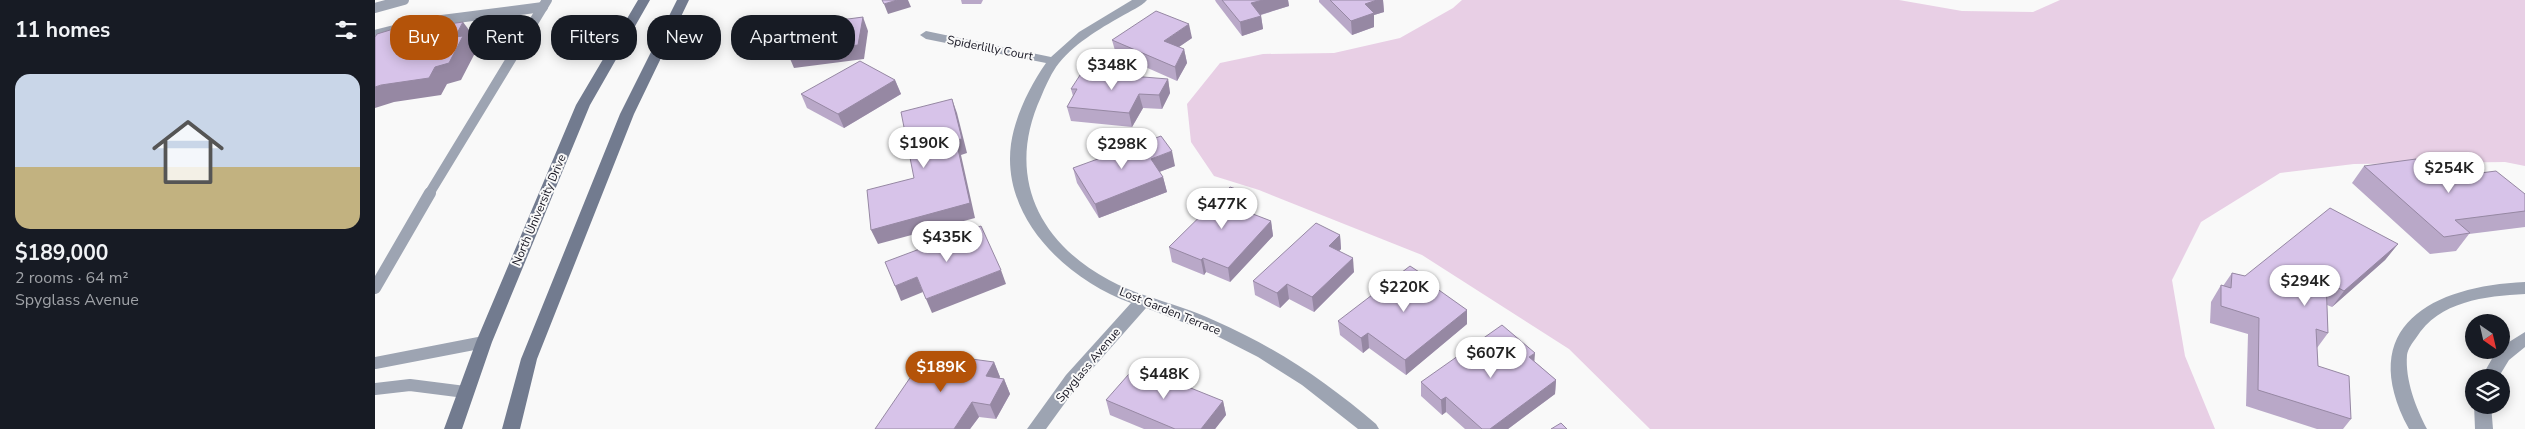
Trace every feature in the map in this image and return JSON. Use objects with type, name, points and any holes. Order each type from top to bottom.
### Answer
[{"type":"main road","name":"North University Drive","points":[[453,429],[484,342],[583,105],[644,0]]},
{"type":"main road","points":[[511,429],[532,350],[627,114],[683,0]]},
{"type":"street","name":"Lost Garden Terrace","points":[[1141,0],[1107,19],[1054,61],[1024,111],[1016,141],[1017,171],[1025,200],[1040,227],[1063,254],[1093,278],[1142,302],[1191,317],[1264,350],[1337,399],[1371,429]]},
{"type":"street","name":"Spiderlilly Court","points":[[926,35],[1054,61]]},
{"type":"street","points":[[2418,429],[2411,417],[2401,383],[2399,354],[2411,329],[2427,313],[2458,297],[2495,289],[2525,288]]},
{"type":"street","name":"Spyglass Avenue","points":[[1036,429],[1073,380],[1142,302]]},
{"type":"street","points":[[2494,369],[2503,355],[2525,338]]},
{"type":"street","points":[[2483,414],[2485,429]]},
{"type":"lane","points":[[375,8],[404,0]]},
{"type":"lane","points":[[375,34],[426,22],[545,4]]},
{"type":"lane","points":[[375,288],[428,196],[545,4]]},
{"type":"lane","points":[[375,363],[484,342]]},
{"type":"lane","points":[[375,388],[411,385],[465,392]]},
{"type":"shaded area","points":[[1462,0],[1899,0],[1962,11],[2033,12],[2060,0],[2525,0],[2525,166],[2505,162],[2354,164],[2280,173],[2201,222],[2172,280],[2185,356],[2215,429],[1650,429],[1569,349],[1422,255],[1259,190],[1214,176],[1191,142],[1187,104],[1220,63],[1263,54],[1334,53],[1400,38],[1453,8]]},
{"type":"building","points":[[882,0],[897,0],[884,4]]},
{"type":"building","points":[[1222,0],[1263,0],[1251,3],[1261,16],[1240,22]]},
{"type":"building","points":[[1330,0],[1377,0],[1365,4],[1374,13],[1351,21]]},
{"type":"building","points":[[1156,11],[1189,24],[1164,41],[1184,49],[1175,67],[1112,40]]},
{"type":"building","points":[[863,17],[858,45],[855,45],[855,18]]},
{"type":"building","points":[[463,22],[458,31],[458,23]]},
{"type":"building","points":[[390,30],[390,60],[451,60],[449,63],[435,67],[429,78],[375,87],[375,37],[377,34]]},
{"type":"building","points":[[463,36],[458,46],[458,37]]},
{"type":"building","points":[[860,61],[895,80],[838,114],[801,94]]},
{"type":"building","points":[[1082,72],[1168,79],[1159,95],[1139,94],[1129,113],[1067,107],[1077,89],[1071,89]]},
{"type":"building","points":[[952,99],[962,139],[956,140],[970,203],[871,230],[867,190],[914,178],[901,112]]},
{"type":"building","points":[[1161,136],[1172,151],[1151,159],[1163,177],[1095,204],[1073,168]]},
{"type":"building","points":[[2416,159],[2425,167],[2444,165],[2457,176],[2496,171],[2525,194],[2525,211],[2455,220],[2470,233],[2444,237],[2364,166]]},
{"type":"building","points":[[1230,187],[1254,195],[1240,209],[1271,221],[1228,268],[1203,258],[1201,260],[1169,247]]},
{"type":"building","points":[[2330,208],[2398,244],[2344,291],[2326,281],[2328,333],[2316,329],[2318,366],[2349,376],[2351,419],[2258,390],[2259,318],[2221,306],[2221,285],[2231,288],[2232,273],[2245,276]]},
{"type":"building","points":[[1316,223],[1340,235],[1329,246],[1353,258],[1312,297],[1287,284],[1277,293],[1253,281]]},
{"type":"building","points":[[981,226],[1001,270],[926,299],[917,277],[895,286],[885,262]]},
{"type":"building","points":[[1410,266],[1439,285],[1436,288],[1467,310],[1405,360],[1368,333],[1361,338],[1338,321]]},
{"type":"building","points":[[1502,325],[1535,353],[1529,357],[1556,380],[1490,429],[1482,429],[1446,397],[1441,400],[1421,382]]},
{"type":"building","points":[[927,353],[994,362],[986,376],[1004,379],[990,405],[972,402],[954,429],[875,429]]},
{"type":"building","points":[[1136,366],[1223,401],[1201,429],[1175,429],[1106,400]]},
{"type":"building","points":[[1561,423],[1567,429],[1551,429]]}]
